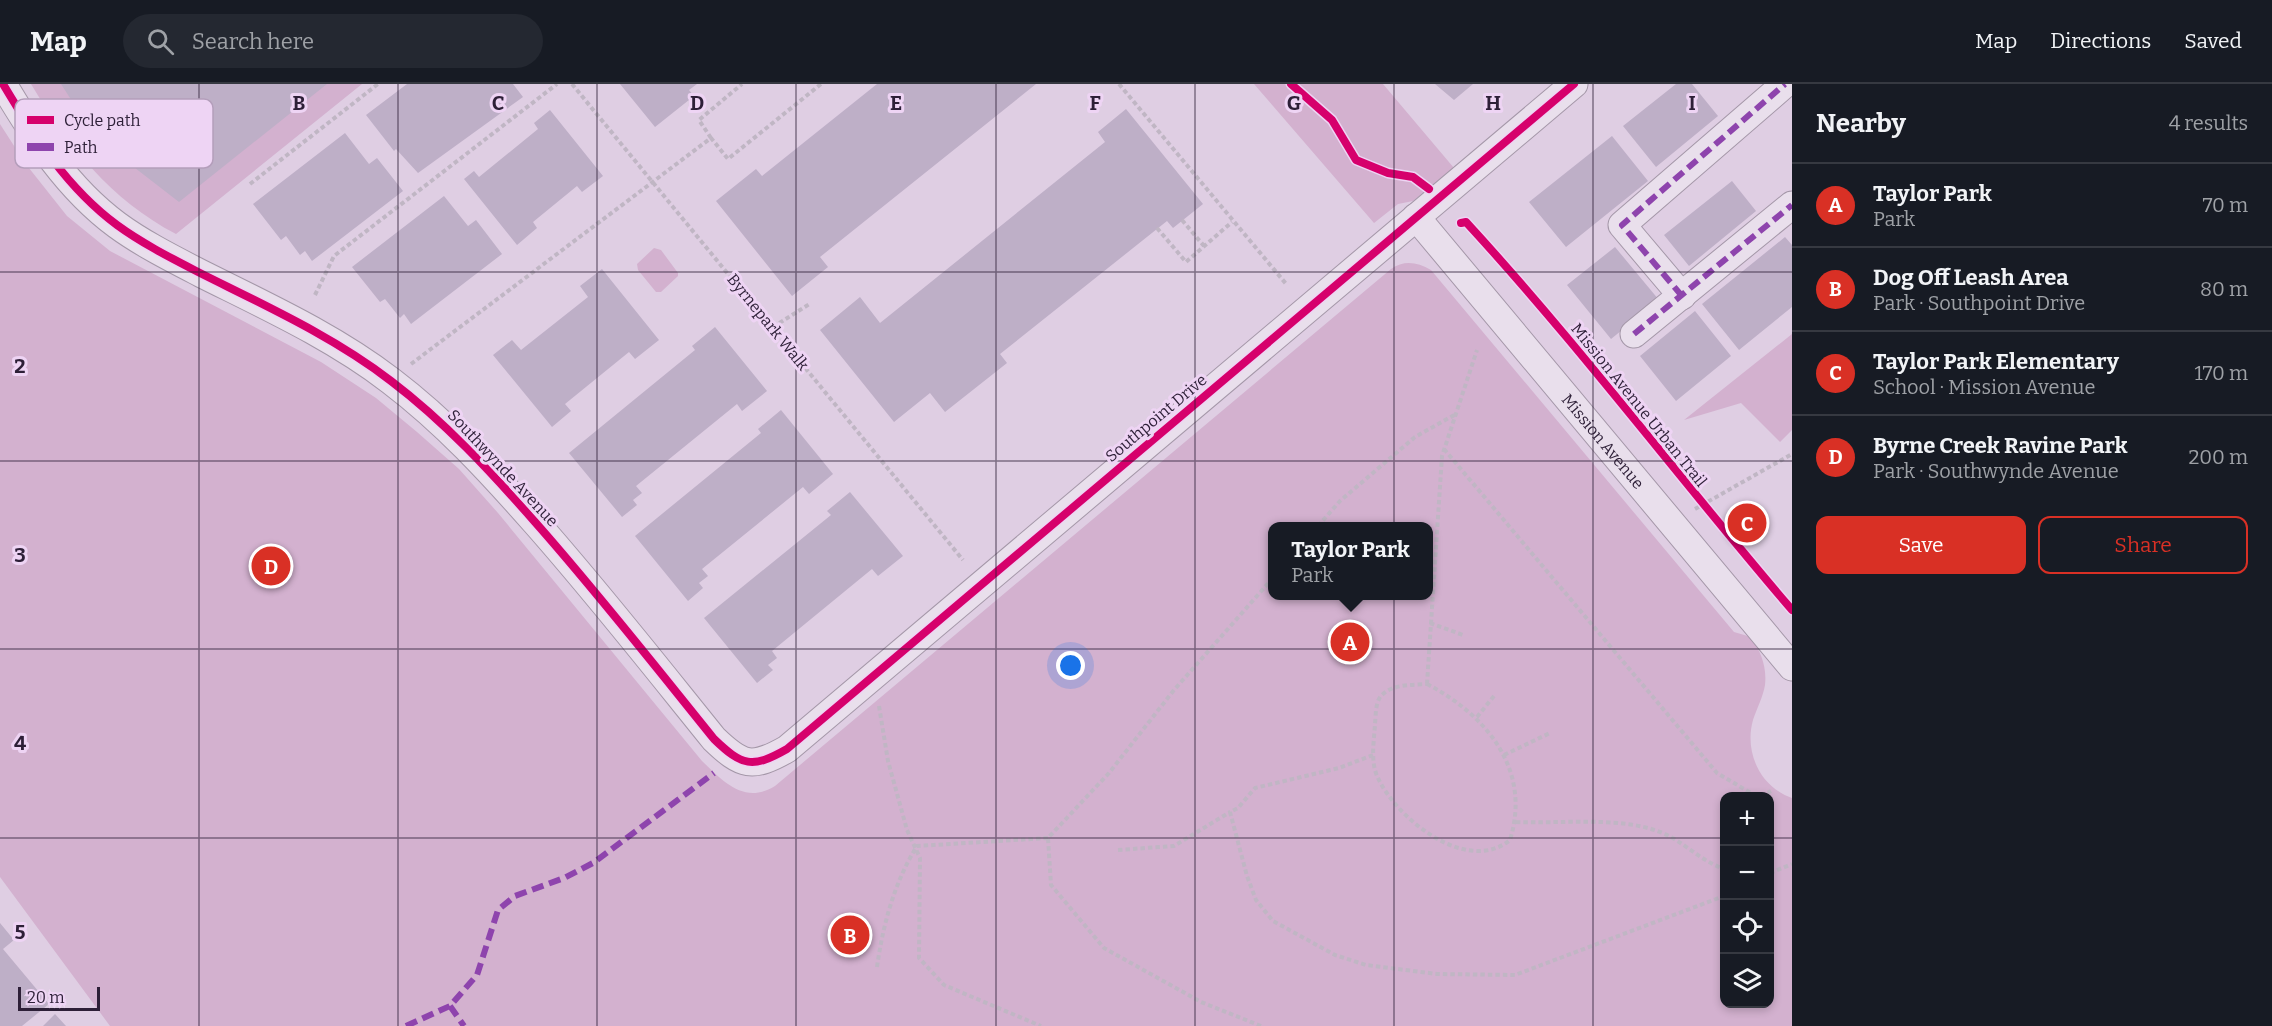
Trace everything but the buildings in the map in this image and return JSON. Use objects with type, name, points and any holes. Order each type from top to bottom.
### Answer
[{"type":"street","name":"Southwynde Avenue","points":[[3,84],[15,104]]},
{"type":"street","name":"Southpoint Drive","points":[[751,763],[770,759],[787,749],[1574,84]]},
{"type":"street","points":[[1682,296],[1622,225],[1785,84]]},
{"type":"street","name":"Southwynde Avenue","points":[[59,168],[83,195],[117,225],[158,251],[296,322],[390,380],[446,424],[494,474],[590,584],[714,738],[732,756],[751,763]]},
{"type":"street","points":[[1634,334],[1792,205]]},
{"type":"street","name":"Mission Avenue","points":[[1416,217],[1792,667]]},
{"type":"path","points":[[250,184],[378,84]]},
{"type":"path","points":[[315,295],[334,256],[557,84]]},
{"type":"path","points":[[742,84],[699,120],[728,159],[821,84]]},
{"type":"path","points":[[1119,84],[1287,285]]},
{"type":"path","points":[[1292,84],[1300,92]]},
{"type":"path","points":[[390,380],[711,138]]},
{"type":"path","points":[[1182,220],[1204,246]]},
{"type":"path","points":[[1157,228],[1186,262],[1232,222]]},
{"type":"path","points":[[772,327],[811,303]]},
{"type":"path","points":[[1433,586],[1444,450],[1477,350]]},
{"type":"path","points":[[1322,522],[1340,501],[1415,437],[1457,413]]},
{"type":"path","points":[[1444,450],[1717,773],[1749,792]]},
{"type":"path","points":[[1673,526],[1701,504],[1792,454]]},
{"type":"path","points":[[917,846],[1048,838],[1109,773],[1174,690],[1268,584]]},
{"type":"path","points":[[1427,684],[1432,600]]},
{"type":"path","points":[[1430,623],[1462,635]]},
{"type":"path","points":[[866,682],[882,711],[888,762],[907,830],[917,846],[920,858],[920,958],[944,985],[1041,1026]]},
{"type":"path","points":[[1427,684],[1453,698],[1477,717],[1504,755],[1514,784],[1516,822],[1510,840],[1493,851],[1474,851],[1441,841],[1405,815],[1390,798],[1377,777],[1373,755],[1376,711],[1383,694],[1398,687],[1427,684]]},
{"type":"path","points":[[1477,717],[1494,696]]},
{"type":"path","points":[[1504,755],[1550,734]]},
{"type":"path","points":[[1118,850],[1174,846],[1230,812],[1255,788],[1320,773],[1373,755]]},
{"type":"path","points":[[1230,812],[1247,876],[1256,900],[1273,921],[1335,955],[1366,965],[1437,974],[1515,975],[1720,898]]},
{"type":"path","points":[[1516,822],[1638,825],[1662,832],[1701,859],[1720,866]]},
{"type":"path","points":[[1048,838],[1051,885],[1104,948],[1201,1002],[1261,1026]]},
{"type":"path","points":[[877,967],[883,923],[917,846]]},
{"type":"path","points":[[1774,871],[1792,864]]},
{"type":"shaded area","points":[[31,84],[362,84],[176,234],[131,205],[91,168],[213,168],[213,99],[40,99]]},
{"type":"shaded area","points":[[1254,84],[1383,84],[1454,168],[1413,201],[1398,204],[1374,223]]},
{"type":"shaded area","points":[[0,124],[15,147],[15,168],[29,168],[67,216],[110,251],[321,362],[376,398],[459,469],[498,513],[702,761],[726,783],[744,792],[753,793],[775,786],[1391,269],[1406,263],[1426,267],[1431,270],[1734,632],[1751,637],[1758,648],[1765,678],[1751,732],[1753,756],[1763,777],[1771,786],[1792,798],[1792,1026],[110,1026],[0,877]]},
{"type":"shaded area","points":[[654,248],[661,250],[678,273],[678,276],[661,292],[656,292],[638,270],[637,264]]},
{"type":"shaded area","points":[[1792,334],[1792,430],[1780,442],[1741,403],[1684,420]]},
{"type":"marked path","points":[[1682,296],[1622,225],[1785,84]]},
{"type":"marked path","points":[[1634,334],[1792,205]]},
{"type":"marked path","points":[[406,1026],[450,1006],[477,975],[498,910],[515,896],[564,878],[593,863],[714,773]]},
{"type":"marked path","points":[[450,1006],[464,1026]]},
{"type":"cycle path","points":[[3,84],[15,104]]},
{"type":"cycle path","points":[[1291,84],[1332,120],[1356,160],[1388,173],[1413,177],[1429,189]]},
{"type":"cycle path","points":[[59,168],[82,195],[137,239],[299,323],[346,350],[391,381],[430,413],[484,466],[558,548],[714,739],[732,755],[748,762],[756,762],[787,749],[1574,84]]},
{"type":"cycle path","name":"Mission Avenue Urban Trail","points":[[1461,223],[1466,222],[1550,317],[1792,610]]},
{"type":"place","name":"Taylor Park Elementary","points":[[1747,523]]},
{"type":"place","name":"Byrne Creek Ravine Park","points":[[271,566]]},
{"type":"place","name":"Taylor Park","points":[[1350,642]]},
{"type":"place","name":"Dog Off Leash Area","points":[[850,935]]}]
